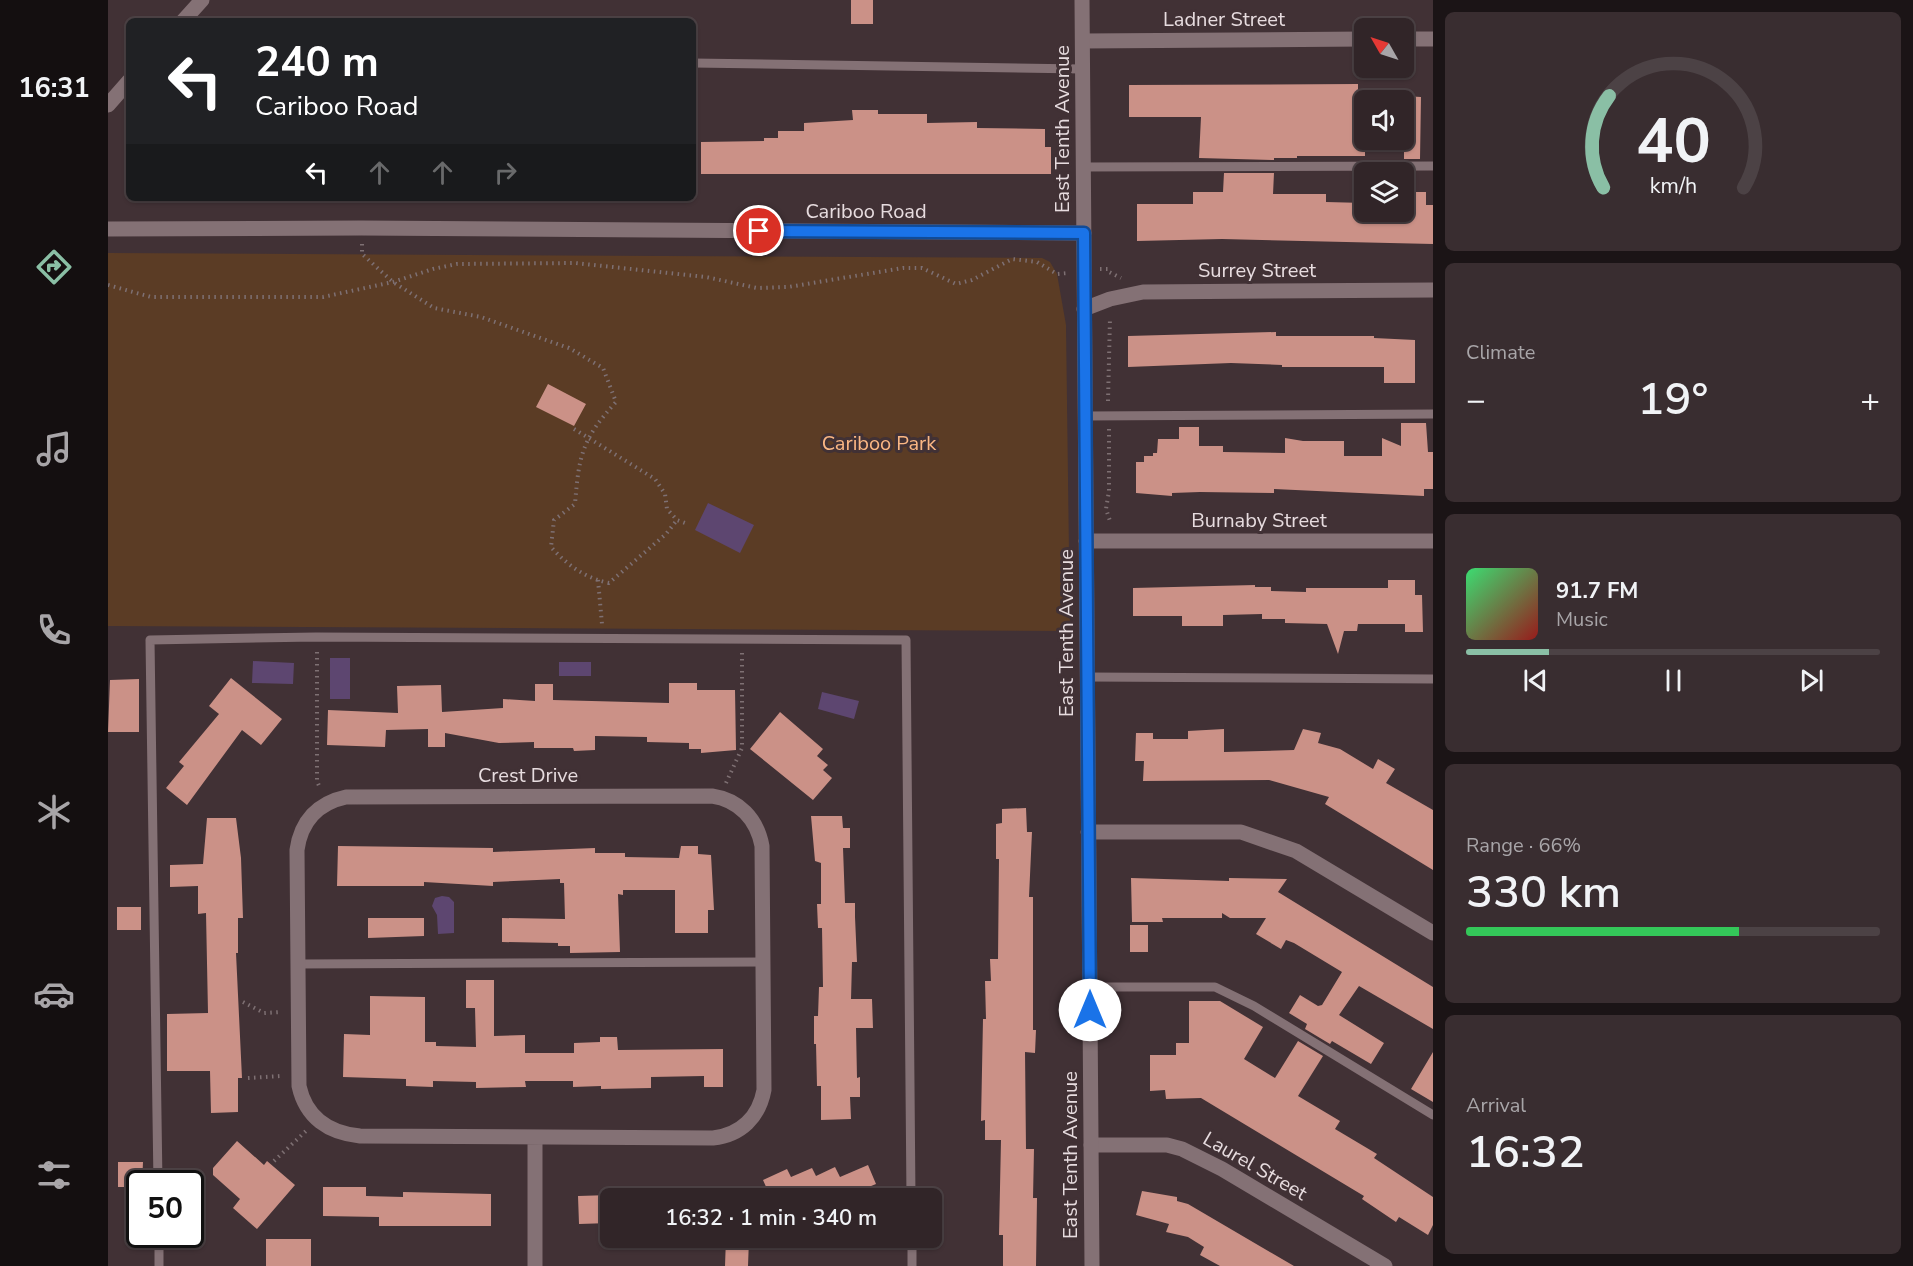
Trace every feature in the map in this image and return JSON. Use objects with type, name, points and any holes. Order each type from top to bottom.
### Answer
[{"type":"street","points":[[186,18],[202,0]]},
{"type":"street","name":"East Tenth Avenue","points":[[1082,0],[1092,1266]]},
{"type":"street","name":"Ladner Street","points":[[1083,41],[1354,39]]},
{"type":"street","points":[[1414,39],[1433,39]]},
{"type":"street","points":[[108,105],[126,84]]},
{"type":"street","name":"Cariboo Road","points":[[108,229],[361,228],[1084,233]]},
{"type":"street","name":"Surrey Street","points":[[1084,309],[1110,299],[1143,292],[1433,290]]},
{"type":"street","name":"Burnaby Street","points":[[1086,541],[1433,541]]},
{"type":"street","name":"Crest Drive","points":[[326,803],[346,796],[720,797]]},
{"type":"street","points":[[326,803],[311,815],[298,843],[299,1075],[303,1101],[317,1120],[341,1133],[360,1136],[713,1138],[728,1135],[742,1128],[756,1113],[764,1090],[764,962],[760,838],[758,829],[745,812],[720,797]]},
{"type":"street","points":[[1088,832],[1241,832],[1296,851],[1433,933]]},
{"type":"street","points":[[535,1137],[535,1266]]},
{"type":"street","name":"Laurel Street","points":[[1091,1145],[1167,1145],[1182,1149],[1385,1266]]},
{"type":"lane","points":[[696,63],[1082,69]]},
{"type":"lane","points":[[1083,166],[1433,166]]},
{"type":"lane","points":[[1085,416],[1433,414]]},
{"type":"lane","points":[[158,1170],[150,640],[316,637],[906,640],[911,1188]]},
{"type":"lane","points":[[1087,676],[1433,679]]},
{"type":"lane","points":[[299,964],[764,962]]},
{"type":"lane","points":[[1090,987],[1215,987],[1254,1006],[1433,1115]]},
{"type":"lane","points":[[159,1248],[159,1266]]},
{"type":"lane","points":[[912,1248],[912,1266]]},
{"type":"path","points":[[361,228],[362,254],[393,282],[434,308],[481,317],[569,348],[603,368],[616,402],[587,438],[579,462],[575,504],[554,520],[551,547],[566,564],[597,580],[609,583],[666,534],[677,520]]},
{"type":"path","points":[[108,285],[151,297],[322,297],[393,282],[433,268],[457,264],[575,262],[706,277],[757,288],[788,287],[903,268],[922,267],[956,284],[972,280],[1012,259],[1037,262],[1057,274]]},
{"type":"path","points":[[1108,268],[1109,272],[1116,275]]},
{"type":"path","points":[[1108,404],[1110,310]]},
{"type":"path","points":[[574,429],[655,479],[665,494],[667,510],[677,520],[685,523]]},
{"type":"path","points":[[1108,429],[1109,491],[1106,509],[1110,521]]},
{"type":"path","points":[[597,580],[603,637]]},
{"type":"path","points":[[316,637],[317,781],[326,803]]},
{"type":"path","points":[[720,797],[742,748],[742,638]]},
{"type":"path","points":[[243,1002],[264,1013],[300,1011]]},
{"type":"path","points":[[248,1078],[299,1075]]},
{"type":"path","points":[[274,1161],[317,1120]]},
{"type":"green space","name":"Cariboo Park","points":[[108,253],[1042,258],[1050,262],[1057,274],[1066,325],[1070,631],[108,626]]},
{"type":"shaded area","points":[[708,503],[754,525],[740,553],[695,530]]},
{"type":"shaded area","points":[[330,658],[350,658],[350,699],[330,699]]},
{"type":"shaded area","points":[[253,661],[294,663],[293,684],[252,683]]},
{"type":"shaded area","points":[[559,662],[591,662],[591,676],[559,676]]},
{"type":"shaded area","points":[[822,692],[859,701],[854,719],[818,709]]},
{"type":"shaded area","points":[[449,897],[454,902],[454,933],[438,934],[437,915],[432,906],[435,898]]},
{"type":"building","points":[[851,0],[873,0],[873,24],[851,24]]},
{"type":"building","points":[[1358,84],[1358,90],[1354,90],[1354,150],[1365,150],[1365,156],[1297,156],[1297,158],[1274,158],[1274,160],[1199,158],[1201,117],[1129,117],[1129,85]]},
{"type":"building","points":[[1414,97],[1421,97],[1420,159],[1404,159],[1404,150],[1414,150]]},
{"type":"building","points":[[852,110],[878,110],[878,114],[927,114],[927,123],[977,122],[977,128],[1045,129],[1045,147],[1051,147],[1051,174],[701,174],[701,142],[764,141],[764,138],[778,138],[778,131],[804,131],[804,123],[853,120]]},
{"type":"building","points":[[1224,173],[1274,173],[1273,194],[1326,194],[1326,202],[1354,203],[1354,222],[1414,222],[1414,192],[1426,192],[1426,205],[1433,205],[1433,244],[1222,239],[1137,241],[1137,204],[1193,204],[1193,192],[1223,192]]},
{"type":"building","points":[[1276,332],[1276,336],[1374,336],[1374,338],[1415,340],[1415,383],[1384,383],[1384,367],[1282,367],[1282,365],[1231,363],[1128,367],[1128,336]]},
{"type":"building","points":[[548,384],[586,404],[574,426],[536,407]]},
{"type":"building","points":[[1401,423],[1426,423],[1428,452],[1433,452],[1433,489],[1424,489],[1424,496],[1274,489],[1274,493],[1200,492],[1172,493],[1172,496],[1136,493],[1136,462],[1144,462],[1144,456],[1153,456],[1153,453],[1157,453],[1158,439],[1179,439],[1179,427],[1199,427],[1199,446],[1223,446],[1223,452],[1285,453],[1285,438],[1303,441],[1344,441],[1344,456],[1382,456],[1382,438],[1401,446]]},
{"type":"building","points":[[1388,580],[1415,580],[1415,595],[1422,595],[1423,632],[1405,632],[1405,624],[1358,624],[1357,631],[1344,631],[1338,654],[1327,624],[1285,623],[1285,619],[1262,619],[1262,614],[1223,615],[1223,626],[1182,626],[1182,616],[1133,616],[1133,588],[1255,585],[1255,587],[1271,587],[1271,591],[1306,592],[1306,588],[1388,588]]},
{"type":"building","points":[[231,678],[282,719],[261,745],[242,730],[187,805],[166,788],[184,766],[179,762],[219,714],[209,706]]},
{"type":"building","points":[[139,679],[139,732],[108,732],[110,680]]},
{"type":"building","points":[[669,683],[697,683],[697,690],[735,690],[736,750],[701,753],[701,749],[689,749],[689,743],[647,742],[647,737],[595,736],[595,750],[574,751],[573,748],[534,748],[534,742],[499,743],[445,733],[445,747],[428,747],[428,729],[386,730],[385,747],[327,745],[328,710],[398,713],[397,686],[441,685],[442,712],[503,708],[503,699],[535,701],[535,684],[553,684],[553,700],[669,703]]},
{"type":"building","points":[[780,712],[823,749],[817,756],[828,765],[823,770],[832,778],[813,800],[750,749]]},
{"type":"building","points":[[1224,729],[1224,752],[1294,750],[1303,729],[1321,733],[1318,743],[1340,749],[1373,769],[1378,759],[1395,769],[1386,783],[1433,810],[1433,870],[1325,804],[1329,797],[1269,780],[1143,781],[1144,761],[1135,761],[1136,733],[1153,733],[1153,739],[1188,739],[1188,731]]},
{"type":"building","points":[[1026,808],[1027,832],[1032,832],[1029,897],[1033,897],[1033,1030],[1036,1030],[1035,1053],[1025,1052],[1026,1149],[1034,1149],[1033,1198],[1037,1198],[1036,1266],[1003,1266],[1003,1235],[999,1235],[1001,1140],[985,1140],[985,1120],[981,1121],[983,1019],[986,1019],[985,981],[991,981],[990,959],[998,959],[999,859],[996,859],[996,824],[1002,823],[1002,809]]},
{"type":"building","points":[[811,816],[842,816],[843,828],[850,828],[850,848],[843,848],[845,903],[855,903],[857,962],[852,962],[851,999],[872,999],[873,1028],[856,1028],[857,1078],[860,1077],[860,1097],[850,1097],[851,1119],[821,1120],[821,1086],[817,1086],[814,1016],[818,1016],[819,987],[823,987],[822,928],[818,928],[817,904],[821,904],[821,863],[815,861]]},
{"type":"building","points":[[207,818],[236,818],[241,858],[243,918],[238,918],[238,953],[236,953],[242,1078],[238,1078],[238,1112],[211,1113],[210,1071],[167,1071],[167,1014],[208,1013],[206,913],[198,914],[198,886],[170,887],[170,865],[203,864]]},
{"type":"building","points":[[338,846],[493,848],[493,852],[595,848],[595,853],[625,853],[625,857],[679,858],[681,846],[698,846],[698,854],[711,855],[714,910],[708,910],[708,933],[675,933],[675,890],[623,890],[623,895],[618,894],[620,952],[570,953],[570,946],[558,946],[558,943],[502,942],[502,918],[565,919],[564,883],[560,883],[560,879],[493,882],[493,886],[424,882],[424,886],[337,886]]},
{"type":"building","points":[[1131,878],[1229,881],[1229,878],[1287,879],[1278,892],[1433,987],[1433,1029],[1359,986],[1339,1015],[1384,1043],[1371,1064],[1332,1041],[1330,1044],[1305,1029],[1307,1024],[1289,1013],[1300,995],[1318,1006],[1322,1005],[1342,972],[1294,943],[1286,940],[1281,949],[1256,934],[1266,918],[1230,918],[1222,913],[1222,918],[1162,918],[1163,922],[1132,922]]},
{"type":"building","points":[[117,907],[141,907],[141,930],[117,930]]},
{"type":"building","points":[[368,918],[424,918],[424,936],[368,938]]},
{"type":"building","points":[[1130,925],[1148,925],[1148,952],[1130,952]]},
{"type":"building","points":[[466,980],[494,980],[494,1036],[525,1035],[525,1053],[574,1053],[574,1043],[600,1042],[600,1037],[617,1037],[618,1050],[723,1049],[723,1087],[704,1087],[704,1076],[651,1077],[651,1088],[601,1089],[601,1086],[573,1087],[573,1081],[525,1081],[526,1087],[476,1088],[476,1082],[433,1081],[433,1087],[406,1086],[406,1079],[343,1077],[344,1034],[370,1035],[370,996],[425,997],[425,1042],[436,1042],[436,1046],[476,1047],[475,1008],[466,1008]]},
{"type":"building","points":[[1189,1001],[1220,1001],[1263,1027],[1244,1059],[1275,1078],[1298,1041],[1323,1056],[1298,1096],[1340,1121],[1335,1129],[1377,1154],[1374,1158],[1433,1197],[1433,1225],[1428,1235],[1399,1217],[1396,1222],[1362,1199],[1364,1196],[1201,1098],[1166,1099],[1165,1090],[1150,1091],[1150,1055],[1176,1055],[1176,1043],[1189,1043]]},
{"type":"building","points":[[1433,1052],[1433,1102],[1411,1089]]},
{"type":"building","points":[[237,1141],[264,1165],[267,1161],[295,1185],[257,1229],[233,1208],[240,1199],[213,1175],[213,1168]]},
{"type":"building","points":[[118,1162],[143,1162],[143,1170],[126,1170],[126,1187],[118,1187]]},
{"type":"building","points":[[868,1165],[876,1184],[866,1188],[767,1188],[763,1180],[787,1169],[791,1177],[812,1168],[816,1176],[835,1167],[840,1177]]},
{"type":"building","points":[[323,1187],[366,1187],[366,1196],[403,1197],[403,1192],[491,1194],[491,1226],[379,1226],[379,1217],[323,1216]]},
{"type":"building","points":[[1142,1191],[1177,1197],[1177,1201],[1188,1204],[1294,1266],[1220,1266],[1200,1255],[1204,1247],[1188,1237],[1166,1232],[1169,1224],[1136,1215]]},
{"type":"building","points":[[600,1195],[600,1223],[579,1224],[578,1196]]},
{"type":"building","points":[[266,1239],[311,1239],[311,1266],[266,1266]]},
{"type":"building","points":[[726,1248],[749,1248],[748,1266],[725,1266]]},
{"type":"route","points":[[759,231],[1084,233],[1090,1010]]}]
